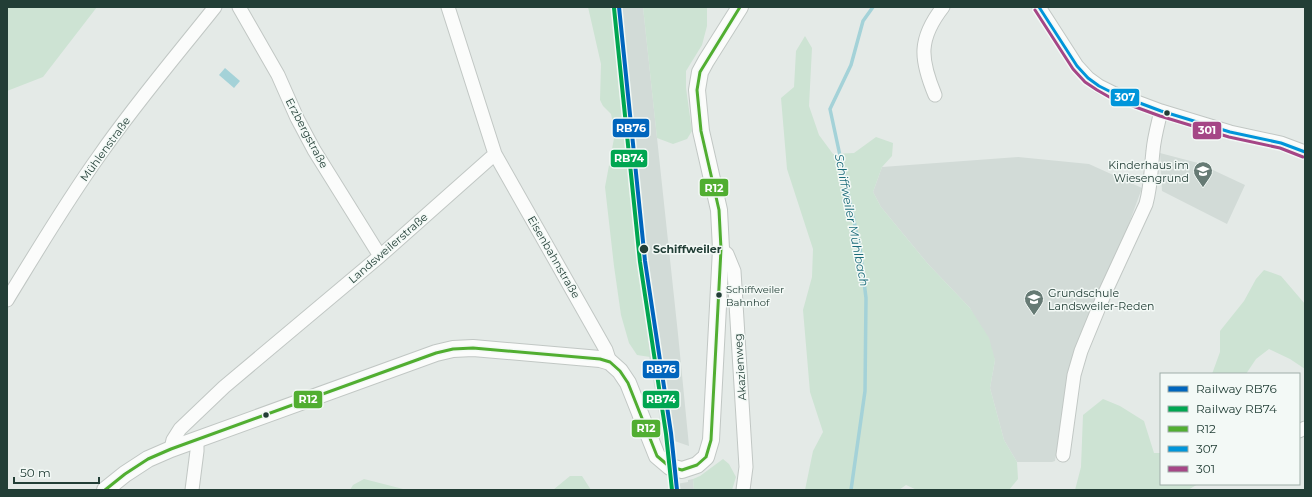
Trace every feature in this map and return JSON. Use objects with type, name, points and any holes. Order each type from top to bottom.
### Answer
[{"type":"street","name":"Mühlenstraße","points":[[7,300],[65,206],[99,155],[215,7]]},
{"type":"street","name":"Erzbergstraße","points":[[239,7],[278,75],[297,118],[314,150],[380,256]]},
{"type":"street","points":[[448,7],[495,154]]},
{"type":"street","points":[[105,490],[125,474],[148,459],[171,449],[436,353],[453,349],[473,348],[600,359],[610,362],[620,371],[628,383],[658,456],[670,467],[682,470],[698,465],[706,457],[711,440],[721,249],[718,210],[701,131],[697,90],[700,72],[740,7]]},
{"type":"street","points":[[935,96],[927,77],[923,57],[924,44],[928,31],[943,7]]},
{"type":"street","points":[[1039,7],[1077,66],[1088,78],[1099,86],[1113,93],[1161,111],[1230,132],[1281,143],[1305,152]]},
{"type":"street","points":[[1063,455],[1074,375],[1081,351],[1104,295],[1148,199],[1153,151],[1161,111]]},
{"type":"street","name":"Landsweilerstraße","points":[[171,449],[173,440],[180,429],[202,407],[380,256],[495,154]]},
{"type":"street","name":"Eisenbahnstraße","points":[[495,154],[606,350],[610,362]]},
{"type":"street","name":"Akazienweg","points":[[721,249],[727,254],[734,270],[746,466],[743,490]]},
{"type":"street","points":[[192,490],[197,439]]},
{"type":"shaded area","points":[[611,7],[643,7],[689,446],[663,437],[646,338]]},
{"type":"shaded area","name":"Kinderhaus im Wiesengrund","points":[[1160,153],[1198,163],[1245,185],[1227,224],[1162,191]]},
{"type":"shaded area","name":"Grundschule Landsweiler-Reden","points":[[1018,157],[1089,164],[1142,188],[1069,380],[1055,461],[1052,462],[1017,462],[1004,440],[990,388],[995,360],[970,308],[928,264],[881,207],[873,192],[882,167]]},
{"type":"shaded area","points":[[693,479],[694,490],[670,490],[670,485],[688,482],[688,480]]},
{"type":"green space","points":[[7,7],[97,7],[43,77],[7,91]]},
{"type":"green space","points":[[588,7],[611,7],[650,357],[637,355],[629,343],[621,315],[605,187],[615,133],[611,114],[603,106],[600,100],[601,64]]},
{"type":"green space","points":[[643,7],[707,7],[707,26],[702,45],[686,71],[686,88],[692,131],[687,139],[673,144],[657,138]]},
{"type":"green space","points":[[805,36],[812,48],[809,106],[819,135],[833,154],[854,153],[876,137],[893,143],[892,156],[882,167],[873,192],[881,207],[928,264],[970,308],[989,338],[995,360],[990,388],[1004,440],[1017,462],[1018,479],[1009,490],[917,490],[906,485],[899,490],[805,490],[813,451],[823,432],[810,392],[803,310],[812,277],[813,249],[787,169],[781,98],[794,87],[796,51]]},
{"type":"green space","points":[[1264,270],[1281,276],[1305,304],[1305,369],[1290,359],[1269,349],[1256,359],[1247,373],[1212,373],[1220,352],[1220,331],[1244,301],[1256,279]]},
{"type":"green space","points":[[1103,399],[1120,406],[1144,421],[1154,453],[1160,453],[1160,485],[1196,485],[1188,490],[1075,490],[1081,467],[1083,415]]},
{"type":"green space","points":[[723,459],[729,464],[736,477],[732,490],[694,490],[693,479],[700,476]]},
{"type":"green space","points":[[570,476],[582,476],[591,490],[553,490]]},
{"type":"green space","points":[[364,479],[407,490],[350,490],[353,485]]},
{"type":"water","points":[[225,68],[240,81],[234,88],[219,75]]},
{"type":"waterway","name":"Schiffweiler Mühlbach","points":[[851,490],[865,391],[866,298],[860,249],[830,109],[851,65],[863,21],[873,7]]},
{"type":"rail line","name":"RB76","points":[[619,7],[645,261],[671,433],[677,490]]},
{"type":"rail line","name":"RB74","points":[[614,8],[640,262],[666,434],[672,490]]},
{"type":"transit line","name":"R12","points":[[105,490],[125,474],[148,459],[171,449],[436,353],[453,349],[473,348],[600,359],[610,362],[620,371],[628,383],[657,456],[670,467],[682,470],[697,465],[706,457],[711,440],[721,249],[719,210],[701,131],[697,90],[700,72],[740,7]]},
{"type":"transit line","name":"307","points":[[1039,7],[1077,66],[1088,78],[1099,86],[1113,93],[1161,111],[1230,132],[1281,143],[1305,152]]},
{"type":"transit line","name":"301","points":[[1035,10],[1073,69],[1085,82],[1111,98],[1160,116],[1229,137],[1280,148],[1303,157]]},
{"type":"place","name":"Kinderhaus im Wiesengrund","points":[[1203,188]]},
{"type":"place","name":"Schiffweiler","points":[[644,249]]},
{"type":"place","name":"Schiffweiler Bahnhof","points":[[719,295]]},
{"type":"place","name":"Grundschule Landsweiler-Reden","points":[[1034,316]]}]
